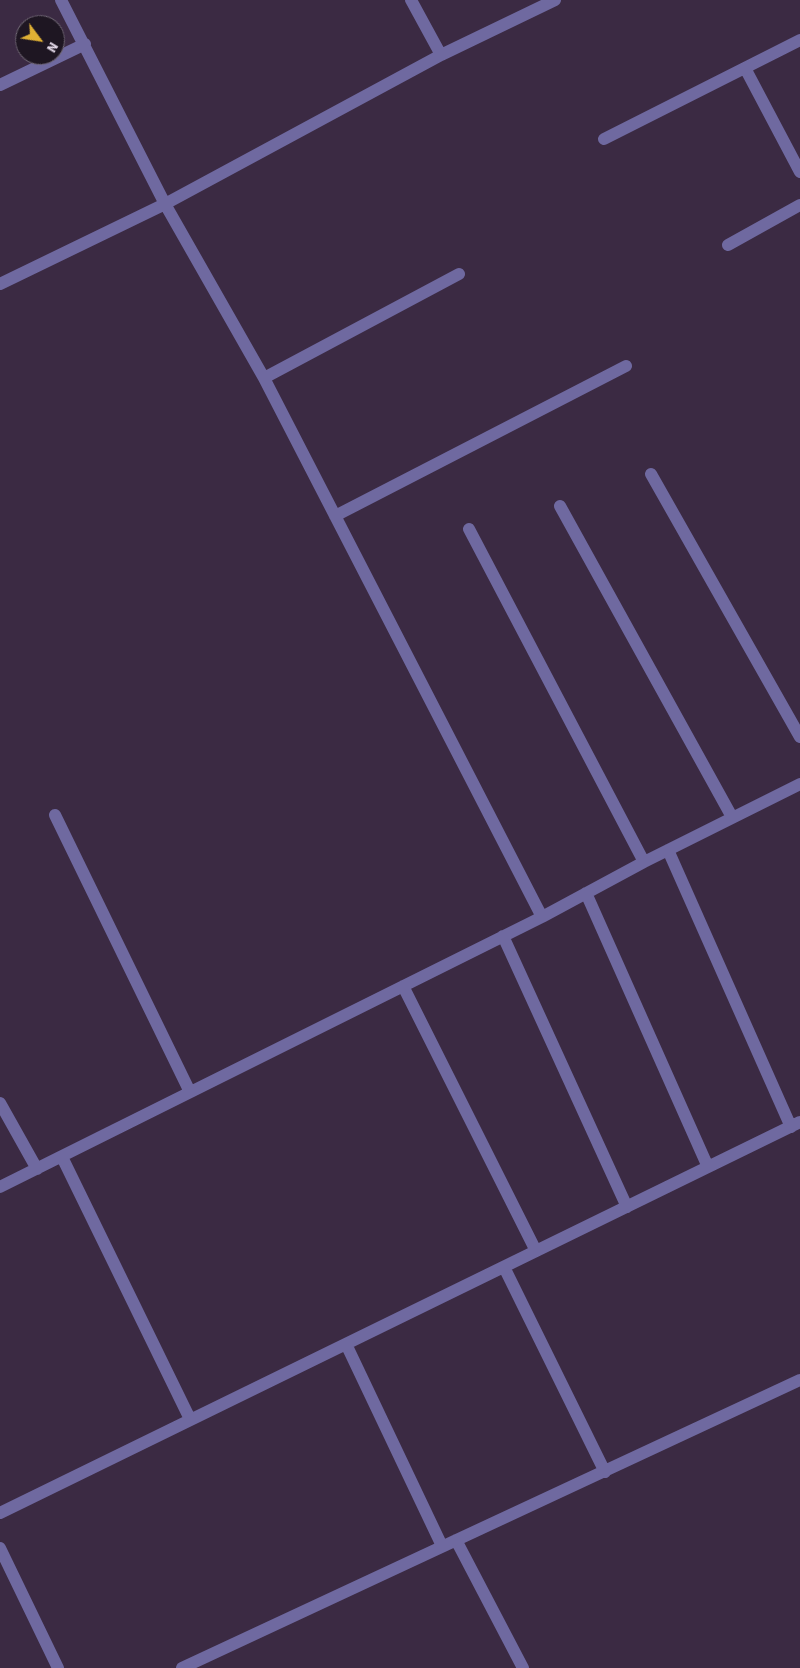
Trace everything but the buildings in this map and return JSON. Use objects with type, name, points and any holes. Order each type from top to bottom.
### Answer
[{"type":"street","points":[[61,0],[85,44],[164,204],[264,378],[542,917]]},
{"type":"street","points":[[411,0],[441,55]]},
{"type":"street","points":[[0,284],[164,204],[441,55],[555,0]]},
{"type":"street","points":[[604,139],[800,40]]},
{"type":"street","points":[[0,85],[85,44]]},
{"type":"street","points":[[745,68],[800,172]]},
{"type":"street","points":[[728,245],[800,205]]},
{"type":"street","points":[[264,378],[459,274]]},
{"type":"street","points":[[335,516],[626,366]]},
{"type":"street","points":[[651,474],[800,736]]},
{"type":"street","points":[[560,506],[732,817]]},
{"type":"street","points":[[469,530],[644,862]]},
{"type":"street","points":[[0,1187],[542,917],[644,862],[800,784]]},
{"type":"street","points":[[55,815],[190,1092]]},
{"type":"street","points":[[0,1513],[795,1124],[668,850]]},
{"type":"street","points":[[586,893],[708,1167]]},
{"type":"street","points":[[503,936],[627,1207]]},
{"type":"street","points":[[403,986],[536,1252]]},
{"type":"street","points":[[0,1103],[37,1169]]},
{"type":"street","points":[[62,1157],[190,1419]]},
{"type":"street","points":[[504,1267],[605,1472]]},
{"type":"street","points":[[346,1344],[442,1546]]},
{"type":"street","points":[[182,1668],[800,1380]]},
{"type":"street","points":[[456,1540],[523,1668]]},
{"type":"street","points":[[0,1548],[58,1668]]}]
